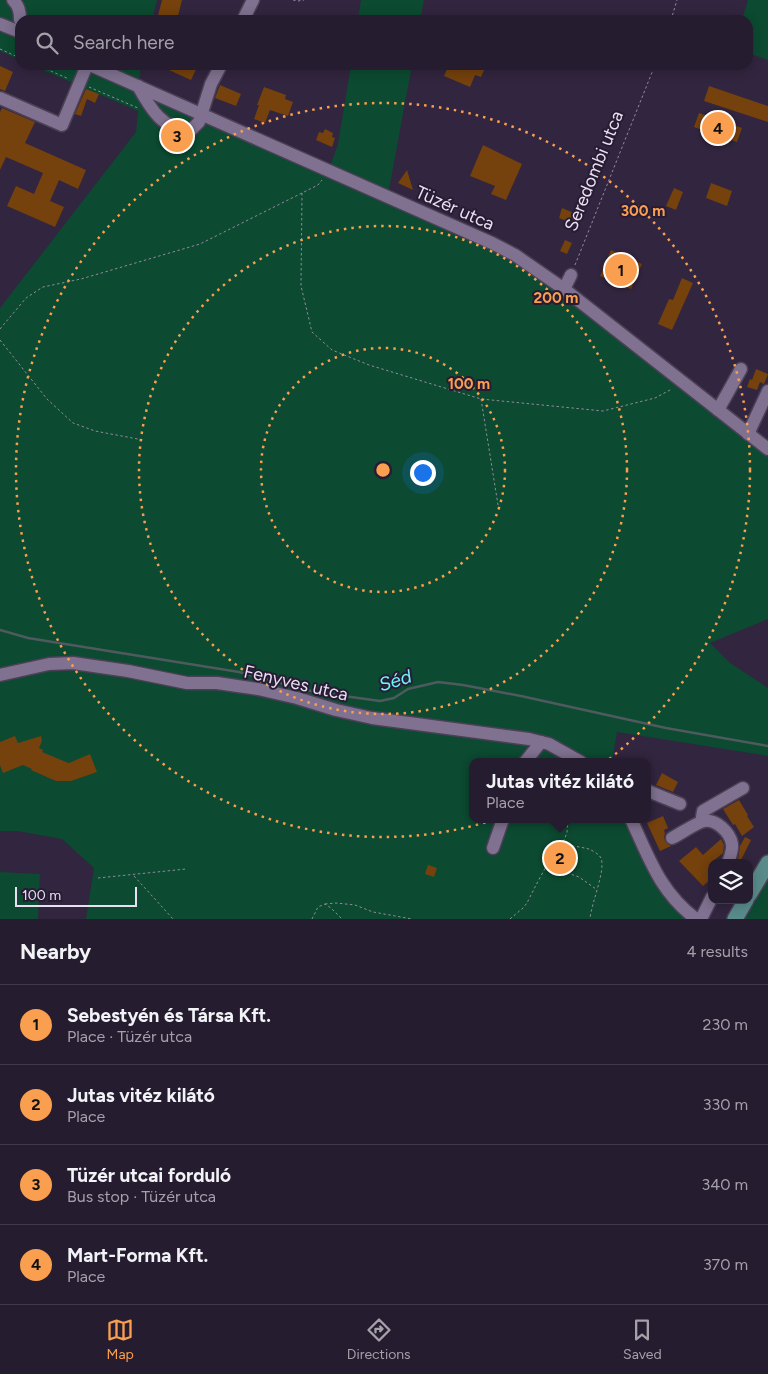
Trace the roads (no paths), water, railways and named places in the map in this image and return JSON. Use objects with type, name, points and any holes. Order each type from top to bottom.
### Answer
[{"type":"main road","points":[[753,888],[768,864]]},
{"type":"main road","points":[[735,919],[744,904]]},
{"type":"street","points":[[13,0],[17,4],[20,15]]},
{"type":"street","points":[[246,15],[253,0]]},
{"type":"street","points":[[0,24],[15,30]]},
{"type":"street","points":[[0,98],[62,124],[86,70]]},
{"type":"street","name":"Tüzér utca","points":[[100,70],[492,244],[515,256],[564,289],[768,449]]},
{"type":"street","points":[[138,86],[157,116],[172,127],[181,130],[191,130],[199,122],[211,84],[218,70]]},
{"type":"street","points":[[564,289],[570,276]]},
{"type":"street","points":[[718,410],[741,369]]},
{"type":"street","points":[[748,434],[764,410],[768,391]]},
{"type":"street","name":"Fenyves utca","points":[[0,675],[49,664],[73,663],[128,671],[187,683],[217,683],[297,698],[336,710],[372,718],[529,739],[549,744],[573,758]]},
{"type":"street","points":[[528,758],[541,742]]},
{"type":"street","points":[[704,821],[702,817],[703,812],[742,788]]},
{"type":"street","points":[[651,792],[680,804]]},
{"type":"street","points":[[672,838],[704,821],[716,823],[722,827],[732,842],[729,859]]},
{"type":"street","points":[[492,848],[501,823]]},
{"type":"street","points":[[633,823],[667,892],[683,909],[696,919]]},
{"type":"street","points":[[701,919],[708,904]]},
{"type":"waterway","name":"Séd","points":[[0,630],[28,638],[239,672],[315,692],[380,701],[394,698],[408,689],[438,682],[463,685],[666,728],[768,746]]},
{"type":"place","name":"Mart-Forma Kft.","points":[[718,128]]},
{"type":"place","name":"Tüzér utcai forduló","points":[[177,136]]},
{"type":"place","name":"Sebestyén és Társa Kft.","points":[[621,270]]},
{"type":"place","name":"Jutas vitéz kilátó","points":[[560,858]]}]
